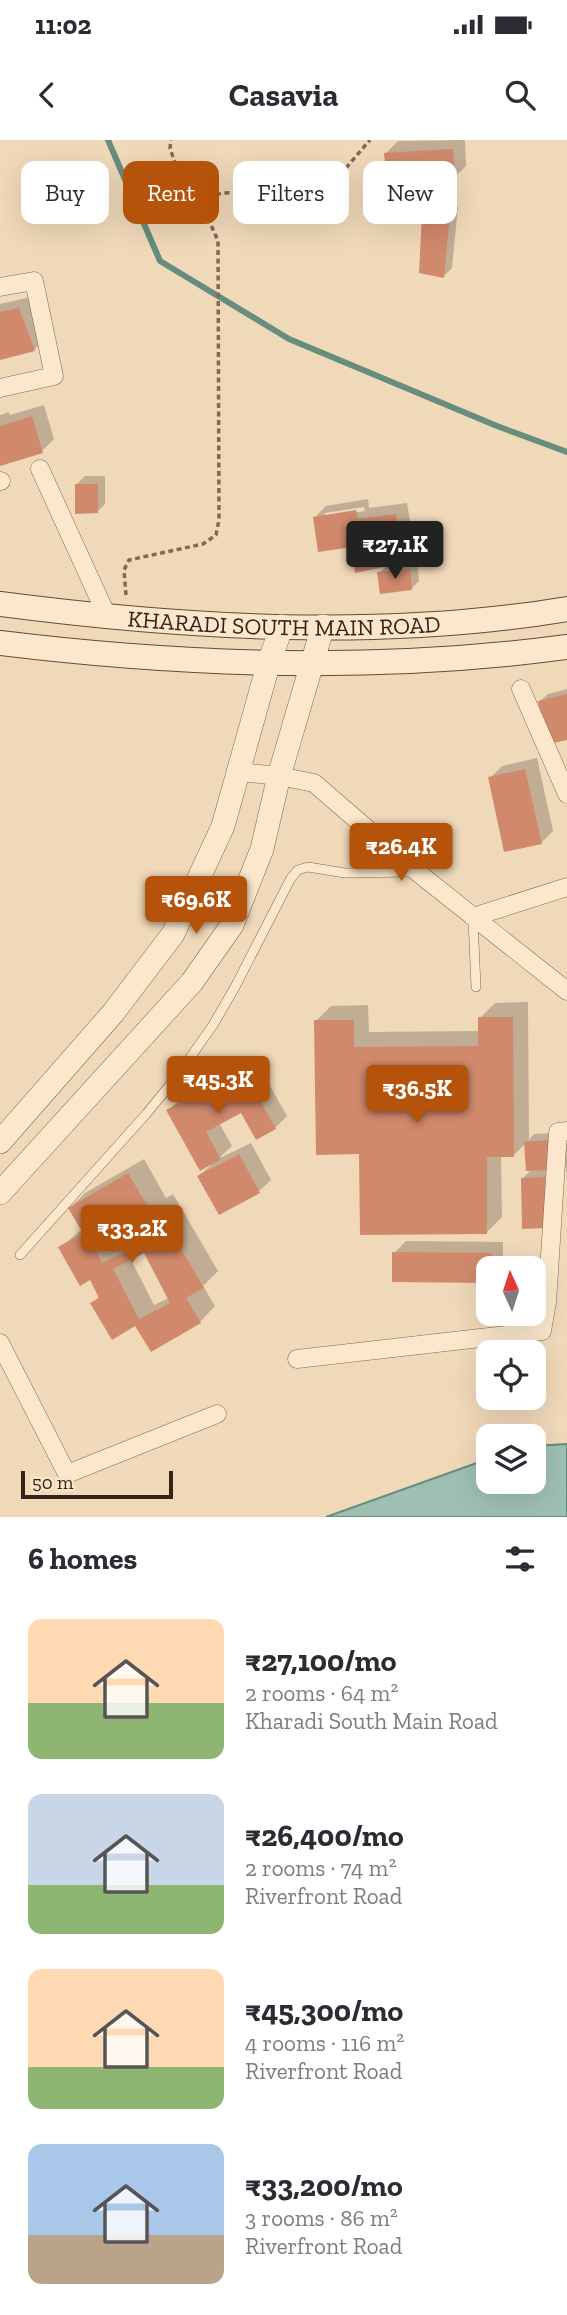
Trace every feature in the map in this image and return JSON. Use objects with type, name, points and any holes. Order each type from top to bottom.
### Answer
[{"type":"main road","name":"KHARADI SOUTH MAIN ROAD","points":[[0,604],[118,617],[282,626],[433,624],[534,615],[567,609]]},
{"type":"main road","name":"KHARADI SOUTH MAIN ROAD","points":[[0,643],[79,653],[269,662],[436,660],[567,647]]},
{"type":"street","points":[[0,287],[34,281],[54,376],[0,388]]},
{"type":"street","points":[[40,469],[118,617]]},
{"type":"street","points":[[0,1142],[113,1013],[173,934],[223,826],[269,662],[282,626]]},
{"type":"street","points":[[0,1193],[192,982],[232,926],[262,849],[279,776],[323,626]]},
{"type":"street","points":[[522,689],[567,794]]},
{"type":"street","points":[[238,772],[314,783],[417,872],[567,991]]},
{"type":"street","points":[[473,917],[567,887]]},
{"type":"street","points":[[297,1359],[542,1331],[559,1250],[561,1188],[558,1132],[567,1131]]},
{"type":"street","points":[[0,1343],[67,1474],[217,1414]]},
{"type":"lane","points":[[19,1255],[147,1114],[178,1075],[218,1016],[291,878],[298,870],[308,867],[345,873],[417,872]]},
{"type":"lane","points":[[473,917],[475,988]]},
{"type":"path","points":[[172,140],[170,148],[174,161]]},
{"type":"path","points":[[219,194],[280,192],[339,176],[370,140]]},
{"type":"path","points":[[118,617],[124,570],[129,560],[203,544],[216,535],[219,520],[218,241],[211,224]]},
{"type":"shaded area","points":[[567,1444],[567,1517],[326,1517],[476,1463],[476,1494],[546,1494],[546,1445]]},
{"type":"building","points":[[453,149],[454,161],[385,161],[384,153]]},
{"type":"building","points":[[421,224],[449,224],[444,278],[419,273]]},
{"type":"building","points":[[19,308],[35,351],[0,360],[0,312]]},
{"type":"building","points":[[32,416],[43,453],[0,466],[0,426]]},
{"type":"building","points":[[75,484],[98,484],[98,513],[75,514]]},
{"type":"building","points":[[356,510],[358,519],[396,514],[400,540],[318,552],[313,517]]},
{"type":"building","points":[[380,550],[384,567],[355,573],[352,556]]},
{"type":"building","points":[[410,569],[412,590],[380,594],[377,572]]},
{"type":"building","points":[[567,694],[567,740],[548,744],[538,701]]},
{"type":"building","points":[[525,769],[542,844],[504,852],[488,777]]},
{"type":"building","points":[[478,1017],[513,1017],[514,1157],[487,1157],[487,1234],[360,1235],[359,1154],[316,1155],[314,1020],[354,1020],[354,1047],[478,1046]]},
{"type":"building","points":[[242,1069],[276,1129],[256,1140],[241,1113],[206,1132],[221,1159],[200,1171],[166,1110]]},
{"type":"building","points":[[552,1140],[553,1170],[526,1171],[524,1142]]},
{"type":"building","points":[[239,1154],[260,1193],[219,1215],[197,1176]]},
{"type":"building","points":[[128,1173],[151,1212],[157,1208],[204,1288],[186,1298],[201,1323],[151,1352],[135,1326],[112,1340],[90,1303],[99,1298],[90,1280],[80,1286],[58,1247],[83,1233],[68,1208]],"holes":[[[126,1216],[140,1245],[102,1263],[88,1234]],[[144,1253],[170,1303],[139,1319],[113,1269]]]},
{"type":"building","points":[[545,1177],[546,1228],[522,1229],[521,1178]]},
{"type":"building","points":[[392,1252],[492,1253],[492,1256],[476,1256],[476,1283],[392,1282]]},
{"type":"waterway","points":[[108,140],[160,261],[289,339],[497,426],[567,452]]}]
